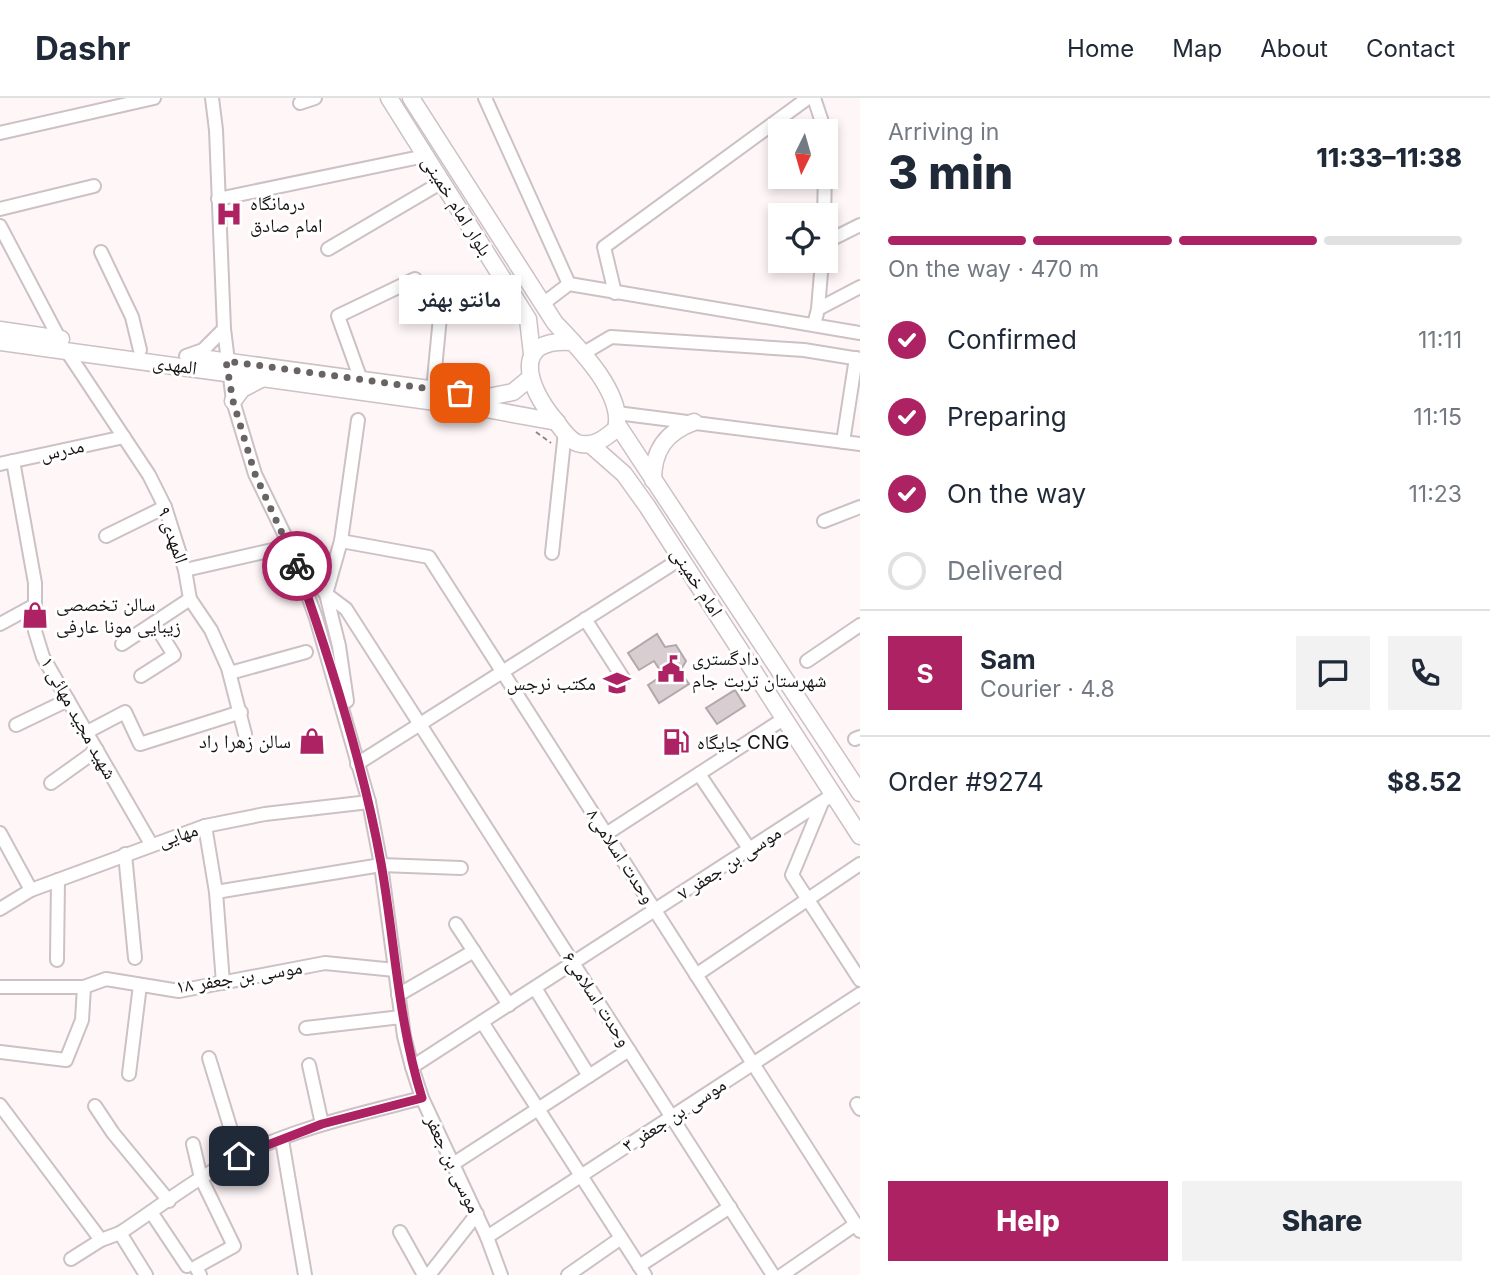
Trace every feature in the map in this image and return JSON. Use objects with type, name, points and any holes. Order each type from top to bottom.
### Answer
[{"type":"main road","name":"بلوار امام خمینی","points":[[388,98],[528,319],[532,354],[528,365],[530,377]]},
{"type":"main road","name":"بلوار امام خمینی","points":[[411,98],[555,323],[579,347],[612,398],[617,419]]},
{"type":"main road","points":[[504,280],[510,284],[520,283],[522,271]]},
{"type":"main road","name":"المهدی","points":[[0,330],[63,344],[227,367],[361,380],[488,397],[513,392],[530,377]]},
{"type":"main road","name":"المهدی","points":[[0,342],[63,344],[186,356],[264,378],[486,409],[561,427],[577,442],[591,444]]},
{"type":"main road","points":[[532,354],[546,342],[579,347]]},
{"type":"main road","points":[[530,377],[561,427]]},
{"type":"main road","points":[[233,401],[242,389],[264,378]]},
{"type":"main road","points":[[591,444],[602,441],[617,419]]},
{"type":"main road","name":"امام خمینی","points":[[617,419],[653,480],[860,793]]},
{"type":"main road","points":[[653,480],[656,457],[667,437],[694,422]]},
{"type":"main road","name":"امام خمینی","points":[[591,444],[624,474],[647,506],[785,718],[827,799],[860,836]]},
{"type":"main road","points":[[647,506],[647,495],[651,492],[664,494]]},
{"type":"street","points":[[0,133],[120,102],[154,98]]},
{"type":"street","name":"موسی بن جعفر","points":[[212,98],[216,130],[223,329],[233,401],[255,474],[290,546],[322,638],[369,802],[381,865],[401,1017],[412,1067],[422,1098],[477,1214],[501,1275]]},
{"type":"street","points":[[300,103],[315,98]]},
{"type":"street","points":[[485,98],[569,284]]},
{"type":"street","points":[[615,293],[604,247],[807,98]]},
{"type":"street","points":[[814,98],[820,119]]},
{"type":"street","points":[[218,199],[425,156]]},
{"type":"street","points":[[328,250],[442,182]]},
{"type":"street","points":[[0,209],[94,187]]},
{"type":"street","points":[[838,236],[860,225]]},
{"type":"street","name":"المهدی ۹","points":[[0,226],[63,344],[149,475],[165,508],[185,569],[190,599],[211,630],[230,673],[245,734]]},
{"type":"street","points":[[101,252],[132,317],[140,350]]},
{"type":"street","points":[[814,325],[821,273]]},
{"type":"street","points":[[361,380],[338,316],[415,279]]},
{"type":"street","points":[[544,303],[569,284],[860,332]]},
{"type":"street","points":[[818,309],[860,286]]},
{"type":"street","points":[[433,390],[440,317]]},
{"type":"street","points":[[186,356],[203,350],[223,329]]},
{"type":"street","points":[[579,347],[611,337],[804,350],[858,359],[843,442]]},
{"type":"street","points":[[617,419],[694,422],[860,444]]},
{"type":"street","points":[[326,594],[341,541],[358,420]]},
{"type":"street","points":[[552,553],[561,427]]},
{"type":"street","name":"مدرس","points":[[6,462],[124,437]]},
{"type":"street","name":"شهید مجید مهائی ۱","points":[[6,462],[35,583],[35,631],[43,657],[150,844]]},
{"type":"street","points":[[824,521],[860,507]]},
{"type":"street","points":[[106,536],[165,508]]},
{"type":"street","name":"وحدت اسلامی۸","points":[[341,541],[429,557],[858,1228]]},
{"type":"street","points":[[185,569],[290,546]]},
{"type":"street","name":"موسی بن جعفر","points":[[290,546],[326,594],[339,646],[357,764]]},
{"type":"street","points":[[357,764],[682,558]]},
{"type":"street","name":"وحدت اسلامی۶","points":[[326,594],[346,609],[771,1271]]},
{"type":"street","points":[[121,644],[190,599]]},
{"type":"street","points":[[0,624],[35,605]]},
{"type":"street","points":[[584,619],[623,678]]},
{"type":"street","points":[[141,676],[174,655],[154,623]]},
{"type":"street","points":[[807,661],[860,625]]},
{"type":"street","points":[[230,673],[306,652]]},
{"type":"street","points":[[16,724],[68,700]]},
{"type":"street","points":[[87,732],[125,712],[140,744],[241,712]]},
{"type":"street","points":[[606,834],[785,718]]},
{"type":"street","points":[[51,783],[97,750]]},
{"type":"street","points":[[699,774],[750,849]]},
{"type":"street","points":[[827,799],[792,875],[860,980]]},
{"type":"street","name":"موسی بن جعفر ۷","points":[[412,1067],[827,799]]},
{"type":"street","name":"مهایی","points":[[0,909],[31,890],[125,853],[205,827],[265,814],[369,802]]},
{"type":"street","points":[[205,827],[216,892],[223,983]]},
{"type":"street","points":[[0,833],[31,890]]},
{"type":"street","points":[[125,853],[135,958]]},
{"type":"street","points":[[696,975],[860,864]]},
{"type":"street","points":[[216,892],[381,865],[461,868]]},
{"type":"street","points":[[57,960],[58,880]]},
{"type":"street","points":[[456,924],[509,1005]]},
{"type":"street","points":[[398,995],[474,951]]},
{"type":"street","name":"موسی بن جعفر ۱۸","points":[[0,987],[84,987],[106,979],[179,991],[325,963],[395,970]]},
{"type":"street","points":[[129,1074],[140,985]]},
{"type":"street","points":[[0,1052],[66,1060],[82,1020],[84,987]]},
{"type":"street","points":[[535,988],[589,1076]]},
{"type":"street","name":"موسی بن جعفر ۳","points":[[487,1237],[860,993]]},
{"type":"street","points":[[306,1028],[401,1017]]},
{"type":"street","points":[[482,1022],[642,1270],[730,1207]]},
{"type":"street","points":[[453,1164],[629,1050]]},
{"type":"street","points":[[209,1058],[239,1156]]},
{"type":"street","points":[[309,1065],[322,1124]]},
{"type":"street","points":[[71,1259],[101,1240],[120,1233],[201,1178],[239,1156],[322,1124],[422,1098]]},
{"type":"street","points":[[0,1105],[101,1240]]},
{"type":"street","points":[[95,1106],[169,1201]]},
{"type":"street","points":[[282,1140],[305,1275]]},
{"type":"street","points":[[193,1144],[201,1178],[234,1246],[196,1266],[200,1275]]},
{"type":"street","points":[[151,1212],[187,1266]]},
{"type":"street","points":[[400,1232],[426,1275],[477,1214]]},
{"type":"street","points":[[782,1275],[858,1228]]},
{"type":"street","points":[[120,1233],[141,1273]]},
{"type":"street","points":[[568,1275],[621,1238]]},
{"type":"street","points":[[755,1275],[771,1271]]},
{"type":"building","name":"دادگستری شهرستان تربت جام","points":[[657,634],[665,647],[676,645],[686,661],[680,671],[689,684],[659,703],[648,685],[663,675],[654,661],[639,670],[628,653]]},
{"type":"building","points":[[735,690],[745,706],[717,724],[706,708]]},
{"type":"way so far","points":[[297,566],[255,474],[233,401],[226,361],[460,393]]},
{"type":"place","name":"درمانگاه امام صادق","points":[[229,214]]},
{"type":"place","name":"مانتو بهفر","points":[[460,393]]},
{"type":"place","name":"سالن تخصصی زیبایی مونا عارفی","points":[[35,615]]},
{"type":"place","name":"دادگستری شهرستان تربت جام","points":[[671,669]]},
{"type":"place","name":"مكتب نرجس","points":[[617,683]]},
{"type":"place","name":"سالن زهرا راد","points":[[312,741]]},
{"type":"place","name":"جایگاه CNG","points":[[676,742]]},
{"type":"route","points":[[239,1156],[322,1124],[422,1098],[404,1036],[381,865],[369,802],[316,618],[297,566]]}]
